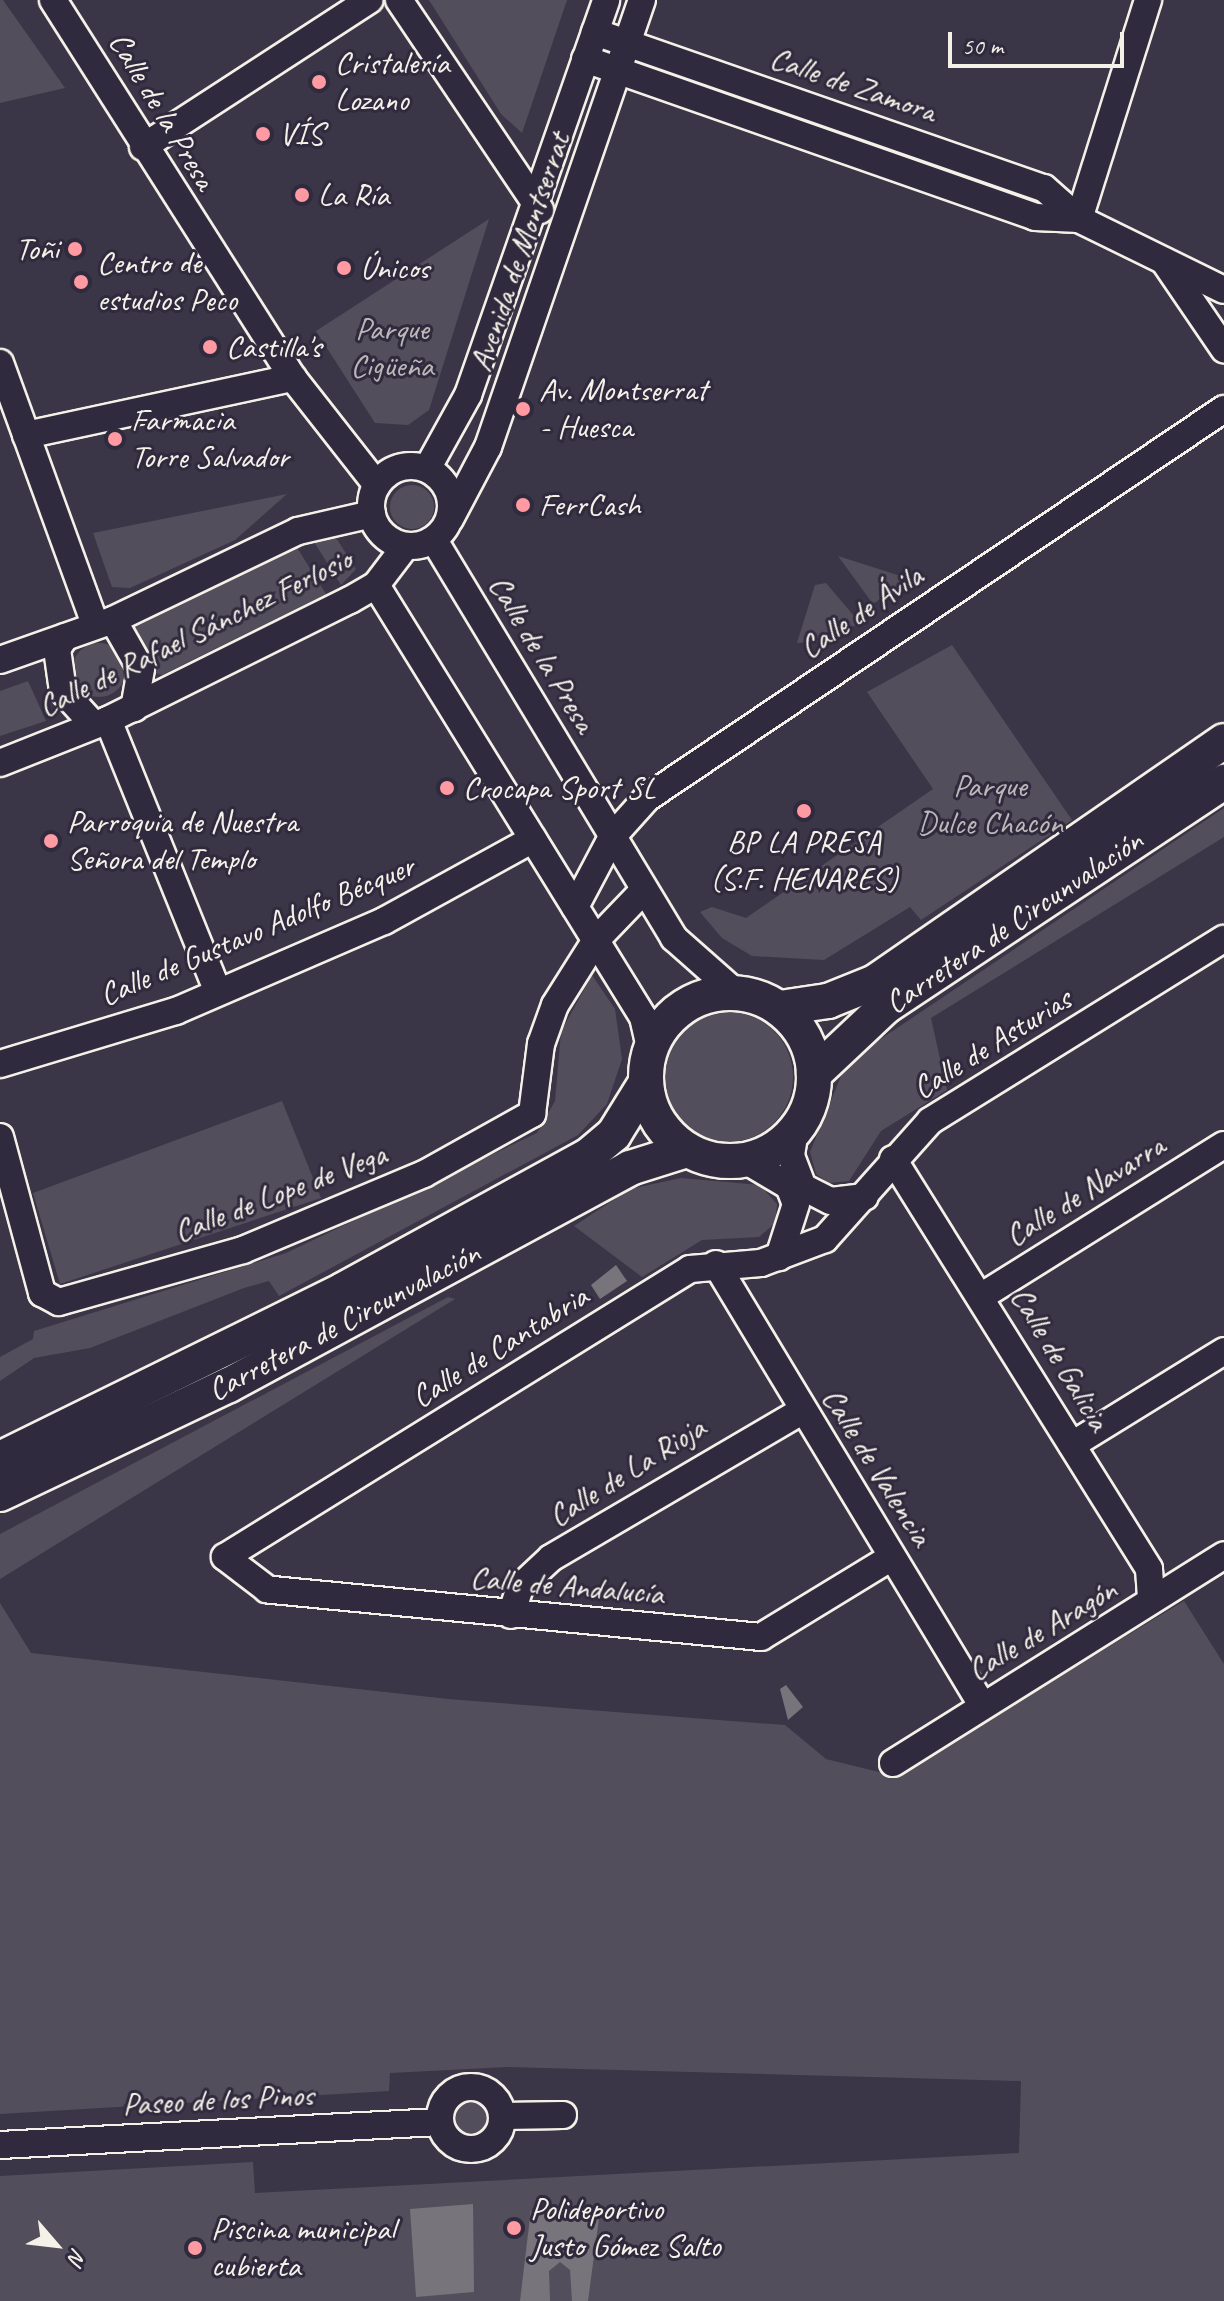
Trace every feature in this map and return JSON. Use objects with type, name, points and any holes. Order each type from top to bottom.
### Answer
[{"type":"main road","name":"Carretera de Circunvalación","points":[[780,1008],[828,1001],[875,982],[1224,741]]},
{"type":"main road","name":"Carretera de Circunvalación","points":[[814,1074],[885,1007],[1224,782]]},
{"type":"main road","points":[[735,992],[780,1008],[810,1049],[814,1074],[795,1130],[745,1160],[687,1150],[651,1110],[645,1084],[650,1047],[683,1005],[735,992]]},
{"type":"main road","name":"Carretera de Circunvalación","points":[[0,1459],[343,1290],[588,1156],[614,1134],[645,1084]]},
{"type":"main road","name":"Carretera de Circunvalación","points":[[0,1494],[229,1385],[630,1168],[687,1150]]},
{"type":"street","name":"Calle de la Presa","points":[[53,0],[143,147],[293,378],[377,485]]},
{"type":"street","points":[[143,147],[369,0]]},
{"type":"street","points":[[399,0],[558,241]]},
{"type":"street","name":"Avenida de Montserrat","points":[[427,469],[463,408],[606,0]]},
{"type":"street","name":"Avenida de Montserrat","points":[[442,530],[474,485],[642,0]]},
{"type":"street","points":[[1079,219],[1148,0]]},
{"type":"street","name":"Calle de Zamora","points":[[595,32],[1044,188],[1079,219],[1224,290]]},
{"type":"street","name":"Calle de Zamora","points":[[585,59],[1035,217],[1079,219]]},
{"type":"street","points":[[1162,258],[1224,349]]},
{"type":"street","points":[[0,363],[26,435],[104,622],[141,669],[134,708]]},
{"type":"street","points":[[26,435],[293,378]]},
{"type":"street","name":"Calle de Ávila","points":[[575,907],[612,837],[647,798],[1224,409]]},
{"type":"street","points":[[399,468],[427,469],[445,484],[442,530],[405,547],[389,541],[372,514],[377,485],[399,468]]},
{"type":"street","name":"Calle de Rafael Sánchez Ferlosio","points":[[0,660],[104,622],[298,531],[372,514]]},
{"type":"street","name":"Calle de la Presa","points":[[442,530],[644,890],[685,954],[735,992]]},
{"type":"street","name":"Calle de Rafael Sánchez Ferlosio","points":[[0,763],[134,708],[376,585],[405,547]]},
{"type":"street","points":[[376,585],[643,1017],[650,1047]]},
{"type":"street","points":[[65,637],[57,649],[63,691],[100,722],[218,992]]},
{"type":"street","name":"Calle de Gustavo Adolfo Bécquer","points":[[0,1064],[218,992],[384,921],[533,839]]},
{"type":"street","points":[[596,940],[644,890]]},
{"type":"street","name":"Calle de Asturias","points":[[825,1239],[930,1121],[1224,939]]},
{"type":"street","name":"Calle de Lope de Vega","points":[[0,1137],[42,1293],[59,1302],[243,1250],[424,1174],[532,1114],[547,1024],[596,940]]},
{"type":"street","points":[[795,1130],[791,1156],[803,1187],[831,1201],[865,1197]]},
{"type":"street","name":"Calle de Navarra","points":[[982,1296],[1224,1145]]},
{"type":"street","name":"Calle de Galicia","points":[[893,1159],[982,1296],[1149,1569],[1151,1599]]},
{"type":"street","points":[[745,1160],[789,1186],[796,1204],[779,1257]]},
{"type":"street","name":"Calle de Cantabria","points":[[225,1557],[690,1269],[779,1257],[825,1239]]},
{"type":"street","name":"Calle de Valencia","points":[[716,1264],[982,1705]]},
{"type":"street","points":[[1072,1445],[1224,1351]]},
{"type":"street","name":"Calle de La Rioja","points":[[511,1615],[520,1587],[551,1558],[802,1411]]},
{"type":"street","name":"Calle de Aragón","points":[[893,1763],[1224,1555]]},
{"type":"street","name":"Calle de Andalucía","points":[[225,1557],[267,1589],[761,1637],[892,1557]]},
{"type":"street","points":[[474,2086],[494,2096],[503,2116],[497,2136],[480,2148],[449,2141],[440,2122],[453,2092],[474,2086]]},
{"type":"street","points":[[503,2116],[563,2115]]},
{"type":"street","name":"Paseo de los Pinos","points":[[0,2145],[440,2122]]},
{"type":"green space","points":[[0,0],[3,0],[65,88],[0,103]]},
{"type":"green space","points":[[429,0],[567,0],[522,133],[501,114]]},
{"type":"green space","name":"Parque Cigüeña","points":[[489,219],[429,410],[408,425],[375,423],[316,331]]},
{"type":"green space","points":[[412,485],[428,491],[434,507],[428,523],[412,529],[396,523],[390,507],[396,491]]},
{"type":"green space","points":[[287,494],[235,540],[130,588],[112,587],[93,533]]},
{"type":"green space","points":[[331,530],[356,569],[341,585],[311,537]]},
{"type":"green space","points":[[296,546],[326,594],[162,675],[153,672],[135,627]]},
{"type":"green space","points":[[838,556],[910,579],[873,604]]},
{"type":"green space","points":[[826,583],[860,623],[825,641],[797,643],[815,585]]},
{"type":"green space","points":[[99,643],[118,651],[126,670],[118,689],[99,697],[80,689],[72,670],[80,651]]},
{"type":"green space","name":"Parque Dulce Chacón","points":[[952,645],[1072,820],[921,920],[910,907],[824,960],[752,956],[722,938],[700,912],[712,907],[746,918],[933,789],[867,692]]},
{"type":"green space","points":[[28,681],[46,721],[0,736],[0,691]]},
{"type":"green space","points":[[1224,808],[1224,837],[931,1018],[947,1090],[881,1131],[849,1181],[829,1183],[816,1174],[810,1152],[841,1076],[863,1051]]},
{"type":"green space","points":[[592,975],[615,1009],[622,1059],[607,1104],[578,1135],[279,1296],[269,1281],[244,1288],[90,1348],[34,1358],[0,1381],[0,1357],[33,1339],[34,1331],[286,1253],[537,1133],[555,1101],[561,1032]]},
{"type":"green space","points":[[728,1012],[753,1017],[774,1031],[788,1052],[793,1077],[788,1102],[774,1123],[753,1137],[728,1142],[703,1137],[682,1123],[668,1102],[663,1077],[668,1052],[682,1031],[703,1017]]},
{"type":"green space","points":[[282,1101],[321,1198],[60,1284],[33,1193]]},
{"type":"green space","points":[[681,1178],[760,1185],[777,1204],[775,1223],[759,1237],[702,1240],[642,1277],[574,1226],[630,1189]]},
{"type":"green space","points":[[448,1297],[455,1299],[0,1579],[0,1534]]},
{"type":"green space","points":[[1184,1601],[1224,1664],[1224,2301],[0,2301],[0,2176],[253,2162],[255,2193],[1019,2153],[1021,2081],[507,2067],[390,2073],[389,2091],[0,2114],[0,1603],[31,1653],[448,1699],[785,1725],[826,1759],[895,1776]]},
{"type":"green space","points":[[472,2101],[485,2106],[490,2119],[485,2132],[472,2137],[459,2132],[454,2119],[459,2106]]},
{"type":"shaded area","points":[[616,1265],[627,1281],[600,1299],[591,1285]]},
{"type":"shaded area","points":[[786,1685],[803,1707],[788,1720],[780,1689]]},
{"type":"shaded area","points":[[473,2204],[474,2292],[416,2297],[410,2209]]},
{"type":"shaded area","points":[[531,2209],[599,2218],[588,2301],[572,2301],[570,2270],[560,2262],[549,2271],[550,2301],[520,2301]]},
{"type":"place","name":"Cristalería Lozano","points":[[319,82]]},
{"type":"place","name":"VÍS","points":[[263,134]]},
{"type":"place","name":"La Ría","points":[[302,195]]},
{"type":"place","name":"Toñi","points":[[75,249]]},
{"type":"place","name":"Únicos","points":[[344,268]]},
{"type":"place","name":"Centro de estudios Peco","points":[[81,282]]},
{"type":"place","name":"Castilla's","points":[[210,347]]},
{"type":"place","name":"Av. Montserrat - Huesca","points":[[523,409]]},
{"type":"place","name":"Farmacia Torre Salvador","points":[[115,439]]},
{"type":"place","name":"FerrCash","points":[[523,505]]},
{"type":"place","name":"Crocapa Sport SL","points":[[447,788]]},
{"type":"place","name":"BP LA PRESA (S.F. HENARES)","points":[[804,811]]},
{"type":"place","name":"Parroquia de Nuestra Señora del Templo","points":[[51,841]]},
{"type":"place","name":"Polideportivo Justo Gómez Salto","points":[[514,2228]]},
{"type":"place","name":"Piscina municipal cubierta","points":[[195,2248]]}]
